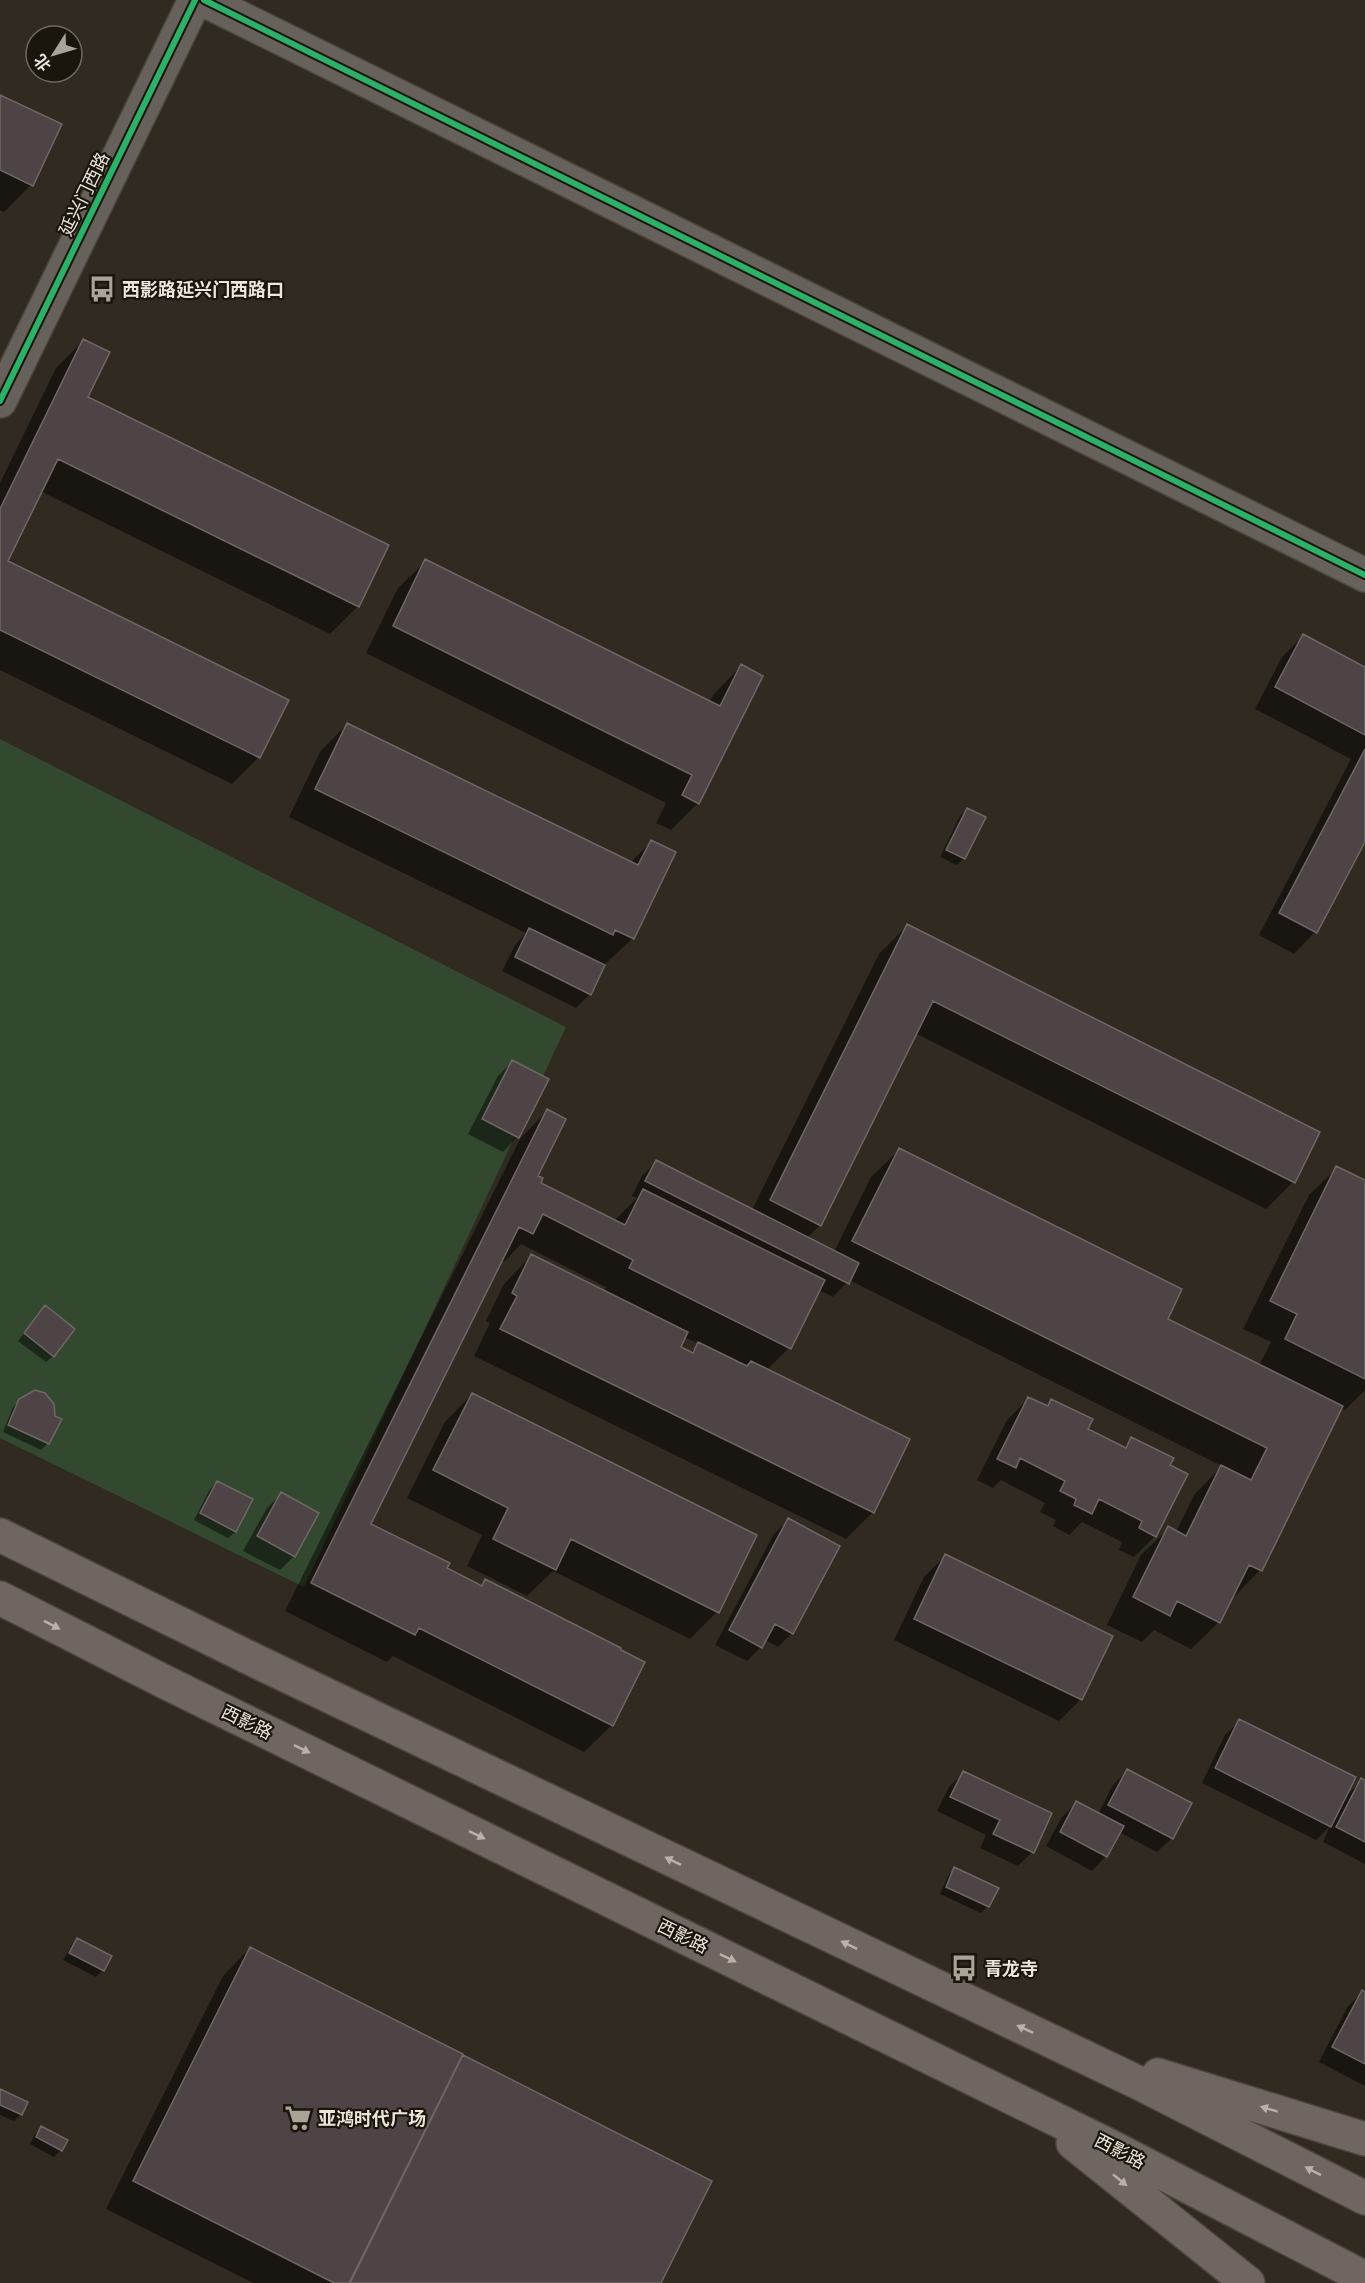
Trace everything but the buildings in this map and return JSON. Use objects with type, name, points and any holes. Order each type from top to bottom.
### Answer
[{"type":"main road","points":[[0,1535],[262,1664],[1139,2083],[1365,2198]]},
{"type":"main road","name":"西影路","points":[[0,1598],[167,1683],[1025,2104],[1365,2278]]},
{"type":"main road","points":[[1057,2044],[1365,2139]]},
{"type":"main road","points":[[1025,2104],[1248,2283]]},
{"type":"street","name":"延兴门西路","points":[[0,400],[195,0]]},
{"type":"street","points":[[204,0],[1365,575]]},
{"type":"green space","points":[[0,739],[566,1027],[304,1587],[0,1438]]},
{"type":"cycle path","points":[[0,401],[195,0]]},
{"type":"cycle path","points":[[204,0],[1365,575]]},
{"type":"place","name":"西影路延兴门西路口","points":[[102,289]]},
{"type":"place","name":"青龙寺","points":[[964,1968]]},
{"type":"place","name":"亚鸿时代广场","points":[[298,2118]]}]
